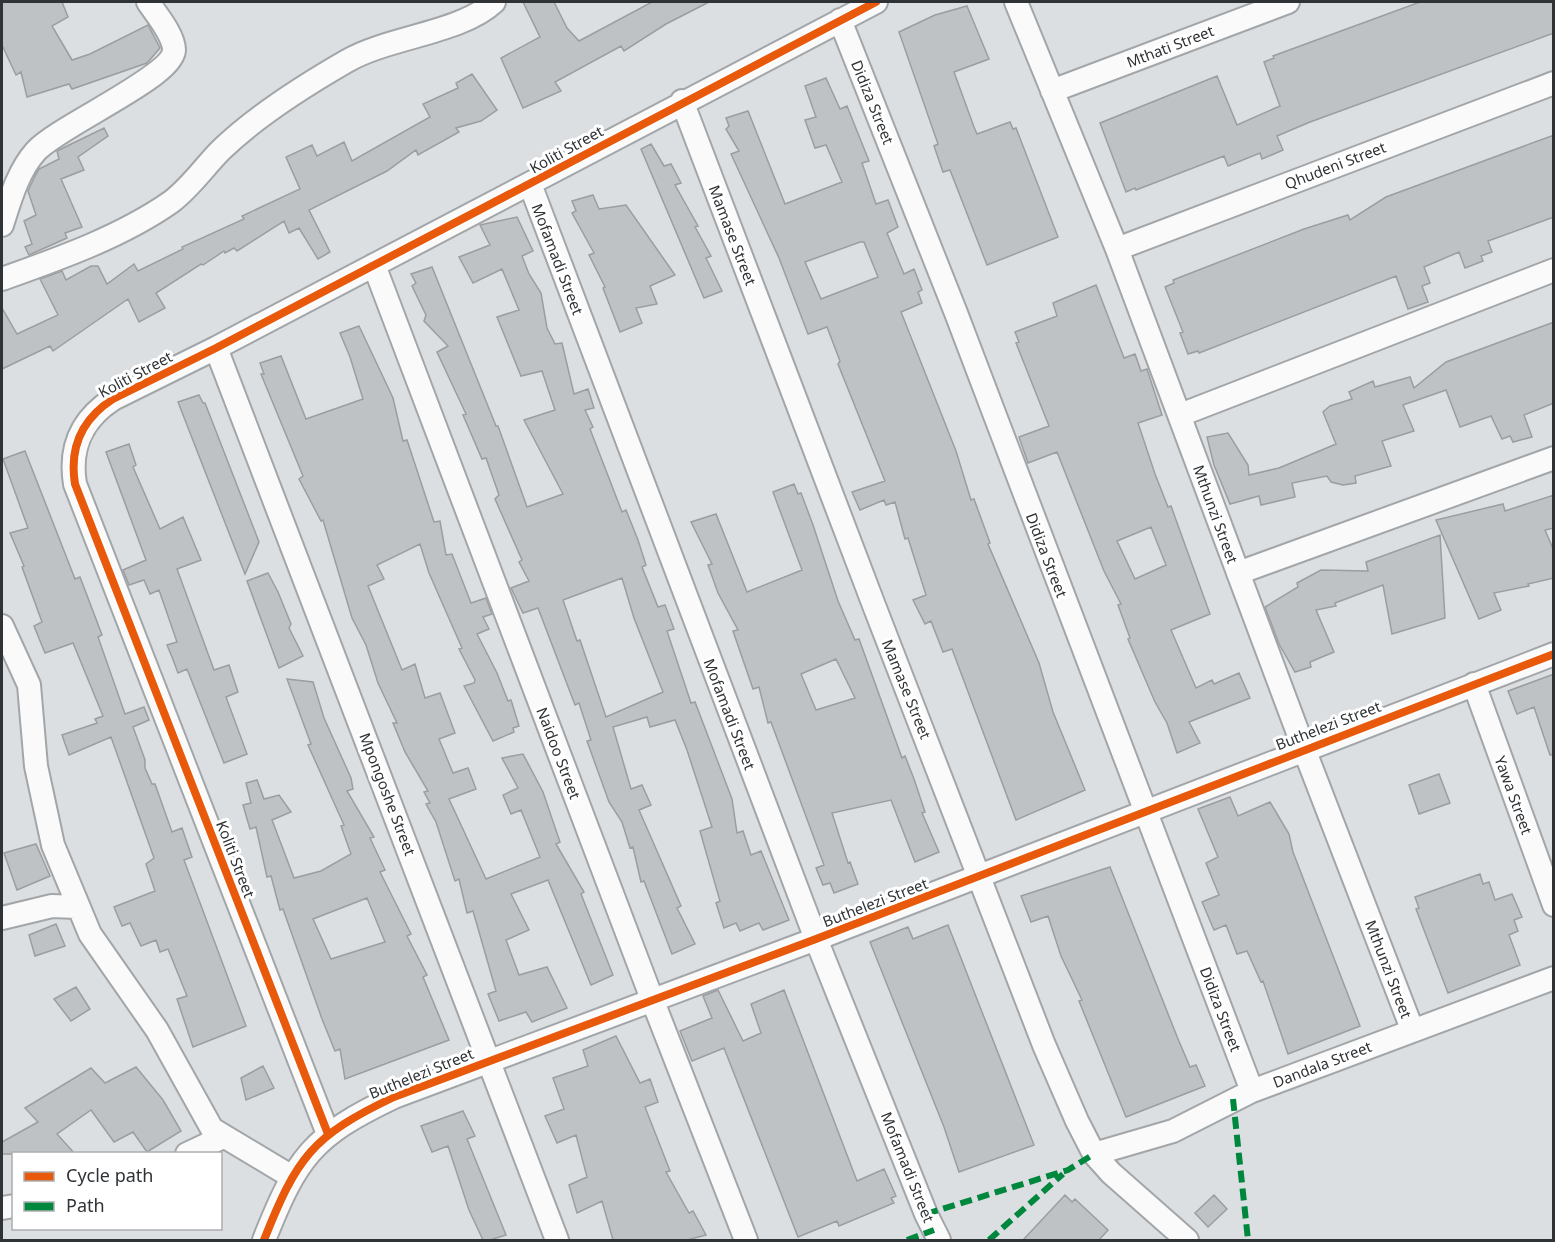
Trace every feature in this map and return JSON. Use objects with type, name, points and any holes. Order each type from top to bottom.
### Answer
[{"type":"street","points":[[2,225],[17,183],[36,151],[67,128],[158,74],[172,59],[174,49],[171,40],[148,2]]},
{"type":"street","points":[[2,279],[88,245],[171,201],[201,176],[221,150],[290,98],[350,59],[462,20],[494,2]]},
{"type":"street","name":"Koliti Street","points":[[328,1134],[75,484],[73,452],[78,437],[85,424],[100,408],[530,184],[682,101],[876,2]]},
{"type":"street","name":"Mthunzi Street","points":[[1016,2],[1117,249],[1304,749],[1412,1029]]},
{"type":"street","name":"Mthati Street","points":[[1052,91],[1288,2]]},
{"type":"street","name":"Didiza Street","points":[[840,20],[953,306],[1252,1091]]},
{"type":"street","name":"Qhudeni Street","points":[[1117,249],[1554,83]]},
{"type":"street","name":"Mamase Street","points":[[682,101],[875,608],[981,875],[1044,1046],[1094,1154],[1132,1193],[1188,1240]]},
{"type":"street","name":"Mofamadi Street","points":[[530,184],[816,939],[939,1240]]},
{"type":"street","name":"Naidoo Street","points":[[374,264],[652,999],[746,1240]]},
{"type":"street","points":[[1180,416],[1554,270]]},
{"type":"street","name":"Mpongoshe Street","points":[[216,348],[557,1240]]},
{"type":"street","points":[[1238,573],[1554,458]]},
{"type":"street","points":[[3,634],[29,684],[40,790],[53,845],[90,934],[173,1056],[204,1118],[223,1137],[292,1178]]},
{"type":"street","name":"Buthelezi Street","points":[[264,1240],[292,1178],[309,1151],[328,1134],[353,1117],[394,1097],[816,939],[1554,654]]},
{"type":"street","name":"Yawa Street","points":[[1474,684],[1554,905]]},
{"type":"street","points":[[2,918],[52,906],[77,907]]},
{"type":"street","name":"Dandala Street","points":[[1094,1154],[1173,1131],[1252,1091],[1412,1029],[1554,978]]},
{"type":"street","points":[[191,1152],[223,1137]]},
{"type":"building","points":[[2,2],[62,2],[68,17],[52,26],[72,60],[90,54],[148,25],[160,48],[147,63],[72,89],[69,84],[27,97],[21,72],[16,75],[2,45]]},
{"type":"building","points":[[523,2],[554,2],[567,28],[579,41],[652,2],[709,2],[666,24],[624,51],[621,46],[555,82],[561,91],[523,108],[501,58],[540,37]]},
{"type":"building","points":[[1420,2],[1554,2],[1554,33],[1277,136],[1283,150],[1262,159],[1260,153],[1228,166],[1224,156],[1126,192],[1100,123],[1217,76],[1237,125],[1280,106],[1264,62],[1274,58],[1273,56]]},
{"type":"building","points":[[967,6],[989,59],[954,72],[974,127],[977,134],[1010,122],[1013,129],[1016,128],[1058,237],[987,265],[950,170],[943,172],[934,146],[938,144],[899,32],[935,15]]},
{"type":"building","points":[[472,74],[497,110],[481,121],[456,128],[459,132],[418,155],[416,150],[387,171],[309,210],[330,252],[318,259],[299,228],[289,233],[284,221],[237,251],[234,248],[225,253],[224,251],[156,293],[165,308],[139,322],[128,299],[53,351],[50,346],[2,369],[2,308],[17,334],[58,315],[40,279],[62,271],[66,280],[91,266],[98,266],[107,284],[134,264],[138,271],[183,249],[182,247],[244,219],[242,216],[300,189],[286,157],[312,145],[317,156],[344,142],[352,161],[430,117],[423,104],[458,88],[456,83]]},
{"type":"building","points":[[826,78],[840,109],[847,106],[869,161],[862,163],[876,204],[888,200],[898,227],[887,233],[904,274],[914,269],[922,290],[918,292],[922,303],[901,312],[956,451],[971,500],[974,499],[990,543],[988,544],[1039,663],[1053,712],[1085,790],[1016,820],[952,649],[943,652],[931,621],[925,624],[913,600],[926,595],[908,538],[905,539],[895,502],[886,505],[884,500],[860,510],[852,492],[885,481],[838,364],[840,361],[827,327],[808,334],[779,258],[731,154],[739,151],[726,129],[729,126],[726,118],[748,111],[785,204],[842,182],[826,145],[815,148],[805,120],[816,117],[805,86]],"holes":[[[864,242],[878,277],[821,299],[805,262]]]},
{"type":"building","points":[[104,128],[108,136],[78,157],[84,170],[61,179],[82,227],[65,233],[67,238],[29,255],[25,247],[32,244],[24,221],[36,215],[28,191],[36,174],[39,169],[59,159],[57,151]]},
{"type":"building","points":[[1554,135],[1554,217],[1488,241],[1492,252],[1481,256],[1483,261],[1465,268],[1459,252],[1424,267],[1430,283],[1422,286],[1428,302],[1408,309],[1396,276],[1199,353],[1198,351],[1188,354],[1180,333],[1183,332],[1165,287],[1174,283],[1173,280],[1304,229],[1348,215],[1350,220],[1386,197]]},
{"type":"building","points":[[651,144],[664,166],[671,164],[681,183],[675,185],[698,226],[695,227],[711,256],[706,258],[722,291],[704,298],[641,149]]},
{"type":"building","points":[[593,195],[599,209],[626,205],[675,275],[650,286],[657,304],[636,308],[642,323],[620,332],[603,288],[605,287],[589,255],[594,253],[572,213],[576,211],[572,201]]},
{"type":"building","points":[[517,217],[533,251],[522,256],[529,274],[541,293],[547,328],[555,344],[562,343],[574,394],[588,389],[594,408],[585,410],[593,427],[590,429],[622,512],[626,510],[638,540],[646,565],[642,567],[658,607],[665,605],[674,629],[667,631],[691,703],[695,702],[732,799],[737,833],[743,831],[751,855],[761,851],[789,920],[763,930],[759,923],[740,931],[736,923],[724,928],[716,903],[720,901],[700,831],[712,827],[687,750],[675,720],[650,727],[647,717],[613,727],[631,789],[642,785],[651,805],[639,810],[681,906],[677,908],[695,944],[672,954],[644,881],[641,882],[633,847],[630,848],[622,822],[609,802],[587,741],[591,740],[579,703],[575,705],[538,608],[523,613],[511,588],[529,581],[519,562],[522,560],[495,499],[499,495],[486,458],[482,459],[463,415],[466,414],[437,352],[448,346],[424,321],[426,315],[412,286],[416,283],[411,274],[432,267],[496,426],[498,426],[527,507],[563,494],[524,420],[555,410],[542,371],[521,376],[497,317],[519,310],[502,269],[473,283],[459,257],[490,245],[480,225]],"holes":[[[622,578],[634,618],[663,692],[606,717],[580,640],[577,641],[563,600]]]},
{"type":"building","points":[[1096,285],[1124,358],[1135,354],[1141,371],[1147,369],[1162,415],[1138,423],[1155,474],[1168,507],[1171,506],[1210,614],[1171,630],[1196,688],[1212,680],[1214,684],[1239,673],[1250,698],[1189,722],[1200,743],[1177,753],[1167,723],[1155,702],[1128,639],[1130,638],[1118,605],[1121,604],[1104,571],[1057,452],[1028,463],[1019,437],[1049,426],[1016,343],[1019,342],[1015,332],[1057,316],[1053,303]],"holes":[[[1151,527],[1166,565],[1135,579],[1117,541]]]},
{"type":"building","points":[[1554,322],[1554,403],[1524,415],[1532,437],[1513,442],[1510,436],[1502,439],[1491,416],[1460,427],[1446,390],[1403,405],[1414,431],[1382,441],[1391,466],[1355,476],[1356,483],[1343,485],[1331,482],[1327,476],[1292,483],[1295,497],[1261,505],[1259,496],[1230,504],[1214,465],[1207,437],[1228,433],[1248,465],[1249,475],[1279,468],[1336,444],[1323,412],[1330,406],[1352,399],[1349,392],[1373,381],[1375,387],[1410,377],[1414,388],[1446,362]]},
{"type":"building","points":[[359,326],[393,398],[403,441],[407,440],[434,522],[440,521],[446,555],[452,554],[471,603],[486,598],[492,614],[483,617],[489,629],[477,634],[508,701],[511,700],[519,726],[513,728],[514,732],[493,741],[464,686],[474,683],[475,680],[459,649],[462,648],[429,573],[420,544],[377,565],[384,579],[368,586],[402,670],[415,664],[425,698],[440,693],[455,733],[439,739],[453,773],[468,768],[476,789],[449,799],[486,879],[540,857],[521,810],[511,814],[503,795],[518,788],[502,758],[523,754],[543,792],[560,842],[556,844],[584,892],[581,894],[613,975],[591,985],[548,880],[511,894],[529,930],[506,940],[519,975],[547,967],[567,1008],[532,1022],[526,1012],[499,1021],[488,994],[496,991],[473,911],[467,913],[459,879],[455,881],[436,822],[426,804],[430,803],[424,792],[428,791],[405,752],[393,723],[397,723],[378,683],[366,645],[352,618],[323,520],[321,521],[299,479],[303,476],[261,374],[264,374],[260,363],[281,356],[306,419],[363,399],[340,333]]},
{"type":"building","points":[[199,395],[205,403],[259,542],[245,574],[178,402]]},
{"type":"building","points":[[129,444],[136,465],[133,467],[160,529],[183,517],[201,560],[177,569],[214,670],[229,665],[238,692],[226,697],[247,754],[224,763],[187,669],[178,673],[167,645],[177,642],[159,590],[150,594],[144,580],[129,585],[123,570],[146,560],[106,452]]},
{"type":"building","points":[[25,451],[75,579],[80,577],[102,635],[98,637],[125,714],[144,707],[149,720],[133,727],[145,760],[145,768],[152,784],[155,784],[172,832],[182,828],[192,857],[184,860],[246,1026],[193,1047],[177,999],[187,996],[168,949],[160,952],[156,940],[141,946],[130,923],[122,926],[114,907],[155,891],[146,864],[154,858],[111,737],[69,755],[62,735],[97,723],[95,719],[103,716],[73,643],[45,653],[34,626],[42,622],[22,567],[24,566],[10,533],[28,528],[3,459]]},
{"type":"building","points":[[794,484],[798,494],[801,493],[838,601],[855,640],[859,639],[902,758],[905,756],[914,779],[925,812],[922,813],[939,852],[915,862],[891,800],[832,813],[848,863],[850,862],[858,884],[834,893],[830,883],[823,885],[816,868],[824,865],[771,722],[768,723],[759,687],[753,689],[733,631],[738,630],[718,593],[708,565],[712,564],[691,522],[716,514],[747,592],[802,570],[773,492]],"holes":[[[836,659],[855,698],[816,710],[801,674]]]},
{"type":"building","points":[[1554,495],[1554,528],[1545,530],[1554,551],[1554,578],[1494,593],[1501,610],[1479,619],[1436,520],[1503,504],[1505,511]]},
{"type":"building","points":[[1440,535],[1445,618],[1392,634],[1383,585],[1335,603],[1336,606],[1316,610],[1334,652],[1310,662],[1311,667],[1295,672],[1279,644],[1265,607],[1298,587],[1297,583],[1321,570],[1368,571],[1366,562]]},
{"type":"building","points":[[268,573],[291,624],[289,628],[303,656],[279,668],[247,581]]},
{"type":"building","points":[[1554,674],[1554,755],[1550,755],[1534,707],[1517,714],[1508,691]]},
{"type":"building","points":[[287,679],[313,682],[324,718],[351,778],[353,789],[347,791],[374,837],[370,838],[385,870],[380,872],[411,934],[407,936],[427,975],[423,977],[449,1040],[345,1079],[340,1049],[335,1051],[322,1019],[283,909],[280,910],[271,876],[267,877],[256,827],[250,829],[243,805],[251,803],[246,783],[257,780],[264,799],[279,795],[291,812],[272,820],[294,878],[321,871],[351,854],[341,826],[344,825],[308,745],[311,744]],"holes":[[[367,898],[385,942],[331,959],[313,919]]]},
{"type":"building","points":[[1439,774],[1450,803],[1419,814],[1409,785]]},
{"type":"building","points":[[1230,797],[1238,816],[1270,802],[1289,834],[1293,852],[1360,1026],[1288,1054],[1263,981],[1261,982],[1247,951],[1237,954],[1226,925],[1214,930],[1202,902],[1219,895],[1206,863],[1218,857],[1198,809]]},
{"type":"building","points":[[36,844],[50,876],[17,890],[4,853]]},
{"type":"building","points":[[1110,867],[1190,1067],[1196,1065],[1205,1086],[1126,1117],[1079,1001],[1082,1000],[1061,956],[1048,916],[1031,922],[1021,896]]},
{"type":"building","points":[[1480,874],[1483,884],[1489,882],[1495,900],[1512,894],[1522,917],[1514,920],[1518,931],[1509,935],[1520,965],[1448,993],[1416,909],[1419,908],[1415,897]]},
{"type":"building","points":[[56,924],[65,946],[35,956],[29,935]]},
{"type":"building","points":[[948,925],[1034,1145],[959,1172],[944,1127],[870,942],[908,927],[913,939]]},
{"type":"building","points":[[76,987],[90,1009],[71,1021],[54,999]]},
{"type":"building","points":[[718,990],[743,1041],[761,1033],[751,1004],[784,990],[857,1181],[884,1169],[896,1196],[891,1198],[894,1203],[839,1226],[837,1221],[798,1237],[724,1048],[692,1061],[680,1031],[712,1018],[703,996]]},
{"type":"building","points":[[616,1036],[640,1083],[650,1079],[658,1102],[645,1107],[670,1171],[666,1172],[689,1213],[693,1211],[706,1235],[687,1240],[613,1240],[602,1201],[577,1213],[569,1185],[587,1177],[576,1135],[557,1143],[545,1116],[564,1109],[553,1078],[588,1066],[583,1050]]},
{"type":"building","points":[[263,1066],[274,1088],[246,1100],[241,1078]]},
{"type":"building","points":[[136,1067],[163,1100],[181,1131],[147,1152],[133,1132],[114,1142],[91,1110],[57,1134],[73,1152],[2,1154],[2,1142],[38,1122],[25,1108],[91,1068],[105,1083]]},
{"type":"building","points":[[463,1111],[475,1136],[467,1139],[506,1235],[490,1240],[483,1240],[469,1210],[448,1146],[432,1152],[421,1126]]},
{"type":"building","points":[[1065,1195],[1072,1202],[1075,1199],[1108,1230],[1099,1240],[1023,1240]]},
{"type":"building","points":[[1214,1195],[1227,1209],[1208,1227],[1195,1213]]},
{"type":"marked path","points":[[1233,1099],[1248,1240]]},
{"type":"marked path","points":[[926,1214],[1068,1170],[1094,1154]]},
{"type":"marked path","points":[[989,1240],[1063,1174]]},
{"type":"marked path","points":[[907,1240],[934,1230]]},
{"type":"cycle path","points":[[328,1134],[75,484],[74,458],[80,435],[93,416],[113,399],[216,348],[876,2]]},
{"type":"cycle path","points":[[264,1240],[287,1188],[311,1152],[344,1124],[394,1097],[816,939],[1554,654]]}]
